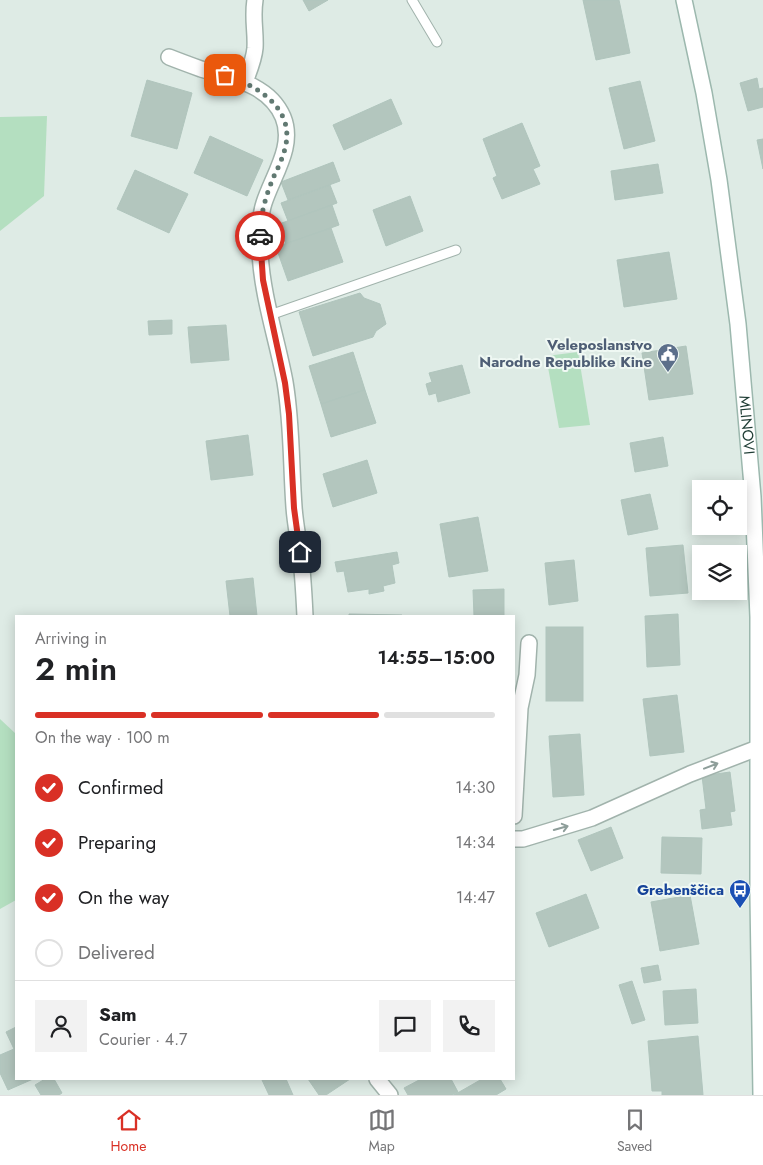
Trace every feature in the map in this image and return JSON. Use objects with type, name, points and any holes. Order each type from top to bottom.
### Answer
[{"type":"street","points":[[245,82],[253,61],[255,46],[252,13],[255,0]]},
{"type":"street","name":"MLINOVI","points":[[684,0],[720,180],[738,324],[756,535],[760,747],[758,897],[761,1095]]},
{"type":"street","points":[[169,56],[192,66],[245,82],[268,97],[280,112],[286,128],[287,142],[283,157],[263,205],[260,230],[263,280],[285,383],[289,414],[294,508],[300,552],[305,615]]},
{"type":"street","points":[[515,799],[520,708],[527,674],[529,643]]},
{"type":"street","points":[[515,822],[518,839],[592,818],[690,774],[760,747]]},
{"type":"street","points":[[378,1080],[390,1095]]},
{"type":"lane","points":[[412,0],[437,42]]},
{"type":"lane","points":[[270,315],[456,250]]},
{"type":"green space","points":[[47,116],[44,196],[0,231],[0,117]]},
{"type":"green space","points":[[578,352],[590,425],[559,428],[546,356]]},
{"type":"green space","points":[[0,719],[15,733],[15,901],[0,909]]},
{"type":"building","points":[[303,0],[328,0],[309,11]]},
{"type":"building","points":[[583,0],[619,0],[630,53],[596,60]]},
{"type":"building","points":[[757,78],[759,89],[763,88],[763,107],[748,111],[740,83]]},
{"type":"building","points":[[147,80],[192,93],[177,149],[131,136]]},
{"type":"building","points":[[640,81],[655,141],[624,149],[609,88]]},
{"type":"building","points":[[391,99],[402,124],[344,150],[333,125]]},
{"type":"building","points":[[522,123],[540,166],[533,169],[540,184],[502,199],[493,178],[497,176],[483,139]]},
{"type":"building","points":[[210,136],[263,160],[247,196],[194,173]]},
{"type":"building","points":[[763,139],[763,169],[757,140]]},
{"type":"building","points":[[333,162],[340,181],[288,200],[281,182]]},
{"type":"building","points":[[658,164],[663,193],[615,200],[611,171]]},
{"type":"building","points":[[135,170],[188,194],[169,233],[117,209]]},
{"type":"building","points":[[330,185],[337,203],[288,221],[281,203]]},
{"type":"building","points":[[410,196],[423,231],[386,246],[373,210]]},
{"type":"building","points":[[332,205],[339,225],[286,244],[279,224]]},
{"type":"building","points":[[331,228],[343,262],[288,281],[276,247]]},
{"type":"building","points":[[669,252],[677,299],[624,307],[617,260]]},
{"type":"building","points":[[360,293],[364,298],[380,304],[386,324],[376,331],[373,337],[313,356],[299,312]]},
{"type":"building","points":[[172,320],[172,334],[149,335],[148,321]]},
{"type":"building","points":[[226,325],[229,360],[191,363],[188,327]]},
{"type":"building","name":"Veleposlanstvo Narodne Republike Kine","points":[[686,346],[693,394],[649,400],[642,353]]},
{"type":"building","points":[[353,352],[365,390],[321,404],[309,366]]},
{"type":"building","points":[[462,365],[470,393],[438,402],[436,393],[429,395],[426,384],[432,382],[429,373]]},
{"type":"building","points":[[365,390],[376,423],[331,437],[321,404]]},
{"type":"building","points":[[248,435],[253,475],[211,480],[206,441]]},
{"type":"building","points":[[663,437],[668,466],[635,472],[630,443]]},
{"type":"building","points":[[367,460],[377,493],[333,507],[323,474]]},
{"type":"building","points":[[650,494],[658,529],[628,535],[621,500]]},
{"type":"building","points":[[478,517],[488,571],[449,577],[440,524]]},
{"type":"building","points":[[683,545],[688,593],[650,596],[646,548]]},
{"type":"building","points":[[397,552],[399,563],[392,565],[395,583],[383,586],[384,591],[369,594],[369,589],[348,592],[344,571],[337,572],[335,562]]},
{"type":"building","points":[[574,560],[578,601],[549,605],[545,563]]},
{"type":"building","points":[[253,578],[257,615],[230,615],[226,581]]},
{"type":"building","points":[[504,589],[504,615],[474,615],[473,590]]},
{"type":"building","points":[[349,614],[402,615],[349,615]]},
{"type":"building","points":[[678,614],[680,665],[647,667],[645,616]]},
{"type":"building","points":[[546,627],[583,627],[583,701],[546,701]]},
{"type":"building","points":[[677,695],[684,752],[650,756],[643,699]]},
{"type":"building","points":[[580,734],[584,795],[553,797],[549,736]]},
{"type":"building","points":[[730,772],[735,811],[730,812],[732,825],[702,829],[700,810],[706,809],[702,776]]},
{"type":"building","points":[[611,827],[623,858],[591,871],[578,840]]},
{"type":"building","points":[[662,837],[702,838],[701,874],[661,873]]},
{"type":"building","points":[[586,894],[599,928],[549,947],[536,913]]},
{"type":"building","points":[[690,895],[699,944],[660,951],[651,902]]},
{"type":"building","points":[[658,965],[661,980],[644,983],[641,968]]},
{"type":"building","points":[[632,981],[645,1020],[632,1024],[619,985]]},
{"type":"building","points":[[696,989],[698,1023],[665,1025],[663,991]]},
{"type":"building","points":[[15,1028],[15,1080],[31,1080],[8,1090],[0,1073],[0,1055],[14,1049],[6,1032]]},
{"type":"building","points":[[698,1036],[703,1095],[662,1095],[662,1091],[652,1091],[648,1041]]},
{"type":"building","points":[[43,1080],[55,1080],[62,1093],[59,1095],[41,1095],[35,1085]]},
{"type":"building","points":[[262,1080],[286,1080],[293,1095],[269,1095]]},
{"type":"building","points":[[309,1080],[348,1080],[326,1095],[319,1095]]},
{"type":"building","points":[[419,1080],[452,1080],[458,1092],[452,1095],[408,1095],[404,1088]]},
{"type":"building","points":[[480,1080],[501,1080],[506,1089],[496,1095],[454,1095]]},
{"type":"way so far","points":[[225,75],[245,82],[268,97],[277,107],[286,128],[287,142],[283,157],[263,205],[260,236]]},
{"type":"place","name":"Veleposlanstvo Narodne Republike Kine","points":[[668,373]]},
{"type":"place","name":"Grebenščica","points":[[740,909]]},
{"type":"route","points":[[260,236],[263,280],[285,383],[289,414],[294,508],[300,552]]}]
